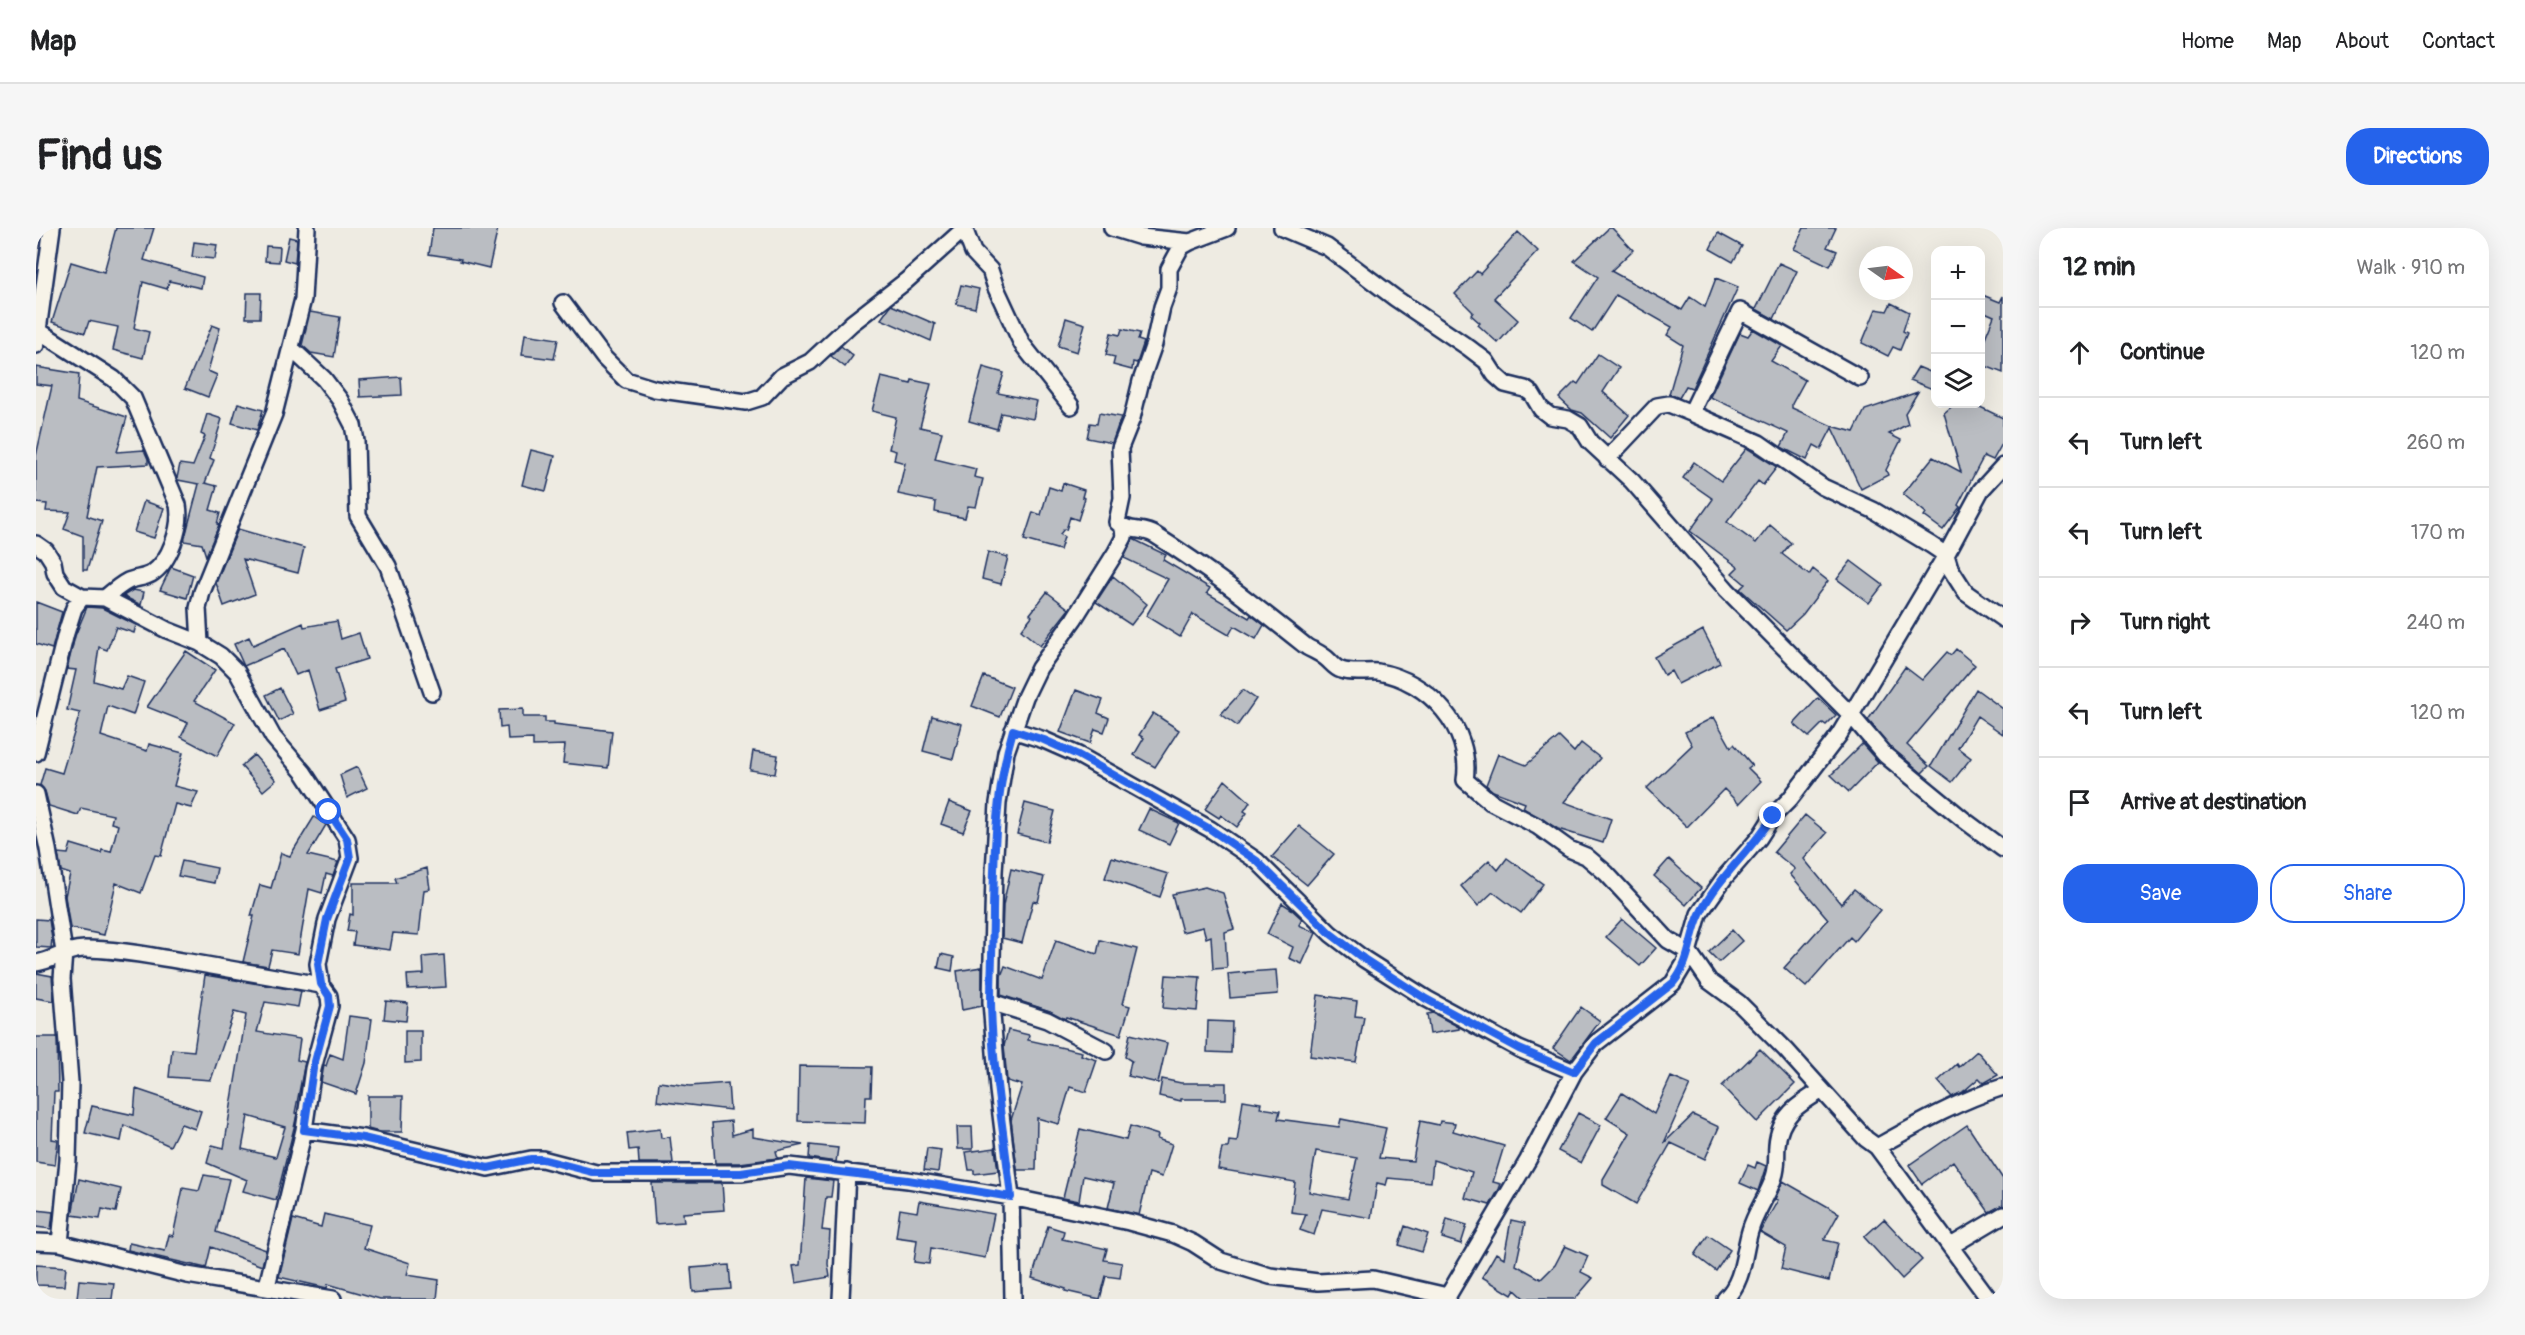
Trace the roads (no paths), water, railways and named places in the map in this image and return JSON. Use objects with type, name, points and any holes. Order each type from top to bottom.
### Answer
[{"type":"street","points":[[52,228],[37,338],[114,379],[133,398],[178,506],[179,521],[174,539],[159,567],[148,576],[130,580],[105,597]]},
{"type":"street","points":[[200,643],[198,608],[202,592],[274,414],[292,349],[303,299],[307,228]]},
{"type":"street","points":[[1112,228],[1141,237],[1190,242]]},
{"type":"street","points":[[1227,228],[1181,247],[1169,269],[1169,288],[1162,307],[1154,344],[1141,381],[1132,418],[1120,448],[1122,498],[1117,522],[1123,528],[1152,532],[1191,558],[1307,647],[1324,656],[1338,670],[1378,672],[1400,678],[1427,694],[1448,716],[1457,733],[1467,768],[1465,780],[1491,802],[1537,826],[1569,849],[1586,856],[1606,873],[1668,940],[1689,952],[1709,981],[1739,1003],[1786,1050],[1866,1139],[1877,1147],[1989,1299]]},
{"type":"street","points":[[1282,228],[1327,247],[1395,298],[1431,320],[1486,361],[1495,375],[1505,384],[1525,389],[1532,394],[1541,409],[1550,416],[1568,419],[1580,426],[1590,441],[1632,482],[1726,590],[1851,715],[1885,755],[2003,849]]},
{"type":"street","points":[[563,303],[604,358],[626,380],[655,389],[746,402],[762,397],[782,376],[810,362],[852,322],[906,281],[964,229],[973,252],[990,270],[1022,344],[1071,406]]},
{"type":"street","points":[[1691,413],[1740,311],[1860,378]]},
{"type":"street","points":[[292,349],[324,379],[353,425],[356,441],[358,516],[388,566],[432,692]]},
{"type":"street","points":[[1607,459],[1657,406],[1669,404],[1759,443],[1823,487],[1874,510],[1946,555],[1953,575],[1966,593],[2003,619]]},
{"type":"street","points":[[304,1130],[363,1138],[488,1168],[531,1159],[542,1159],[596,1173],[741,1173],[789,1166],[847,1172],[1011,1197],[1129,1222],[1173,1234],[1193,1243],[1221,1261],[1270,1276],[1318,1282],[1373,1279],[1447,1297],[1523,1170],[1574,1072],[1596,1043],[1673,983],[1681,974],[1700,914],[1725,877],[1759,838],[1773,816],[1790,799],[1839,735],[1946,555],[1981,490],[2003,466]]},
{"type":"street","points":[[1013,1299],[1011,1197],[998,1090],[991,1002],[997,812],[1003,770],[1013,730],[1039,668],[1074,619],[1116,552],[1124,537],[1123,528]]},
{"type":"street","points":[[36,544],[46,551],[64,587],[82,597],[105,597],[166,630],[200,643],[221,656],[237,672],[273,737],[304,773],[347,839],[350,858],[327,919],[318,964],[321,984],[329,996],[330,1006],[313,1069],[304,1130],[267,1286]]},
{"type":"street","points":[[36,753],[66,633],[74,608],[82,597]]},
{"type":"street","points":[[1013,730],[1078,755],[1210,829],[1257,861],[1331,934],[1364,959],[1426,999],[1519,1049],[1574,1072]]},
{"type":"street","points":[[36,794],[48,849],[64,952],[62,979],[70,1082],[68,1160],[60,1242]]},
{"type":"street","points":[[36,963],[48,961],[64,952],[82,949],[139,954],[321,984]]},
{"type":"street","points":[[991,1002],[1047,1020],[1106,1051]]},
{"type":"street","points":[[1877,1147],[1929,1118],[1976,1096],[2003,1087]]},
{"type":"street","points":[[1725,1299],[1737,1284],[1752,1223],[1767,1196],[1777,1169],[1778,1135],[1783,1123],[1790,1112],[1802,1101],[1821,1091]]},
{"type":"street","points":[[841,1299],[847,1172]]},
{"type":"street","points":[[1951,1246],[2003,1215]]},
{"type":"street","points":[[36,1242],[60,1242],[187,1275],[267,1286],[333,1299]]}]
